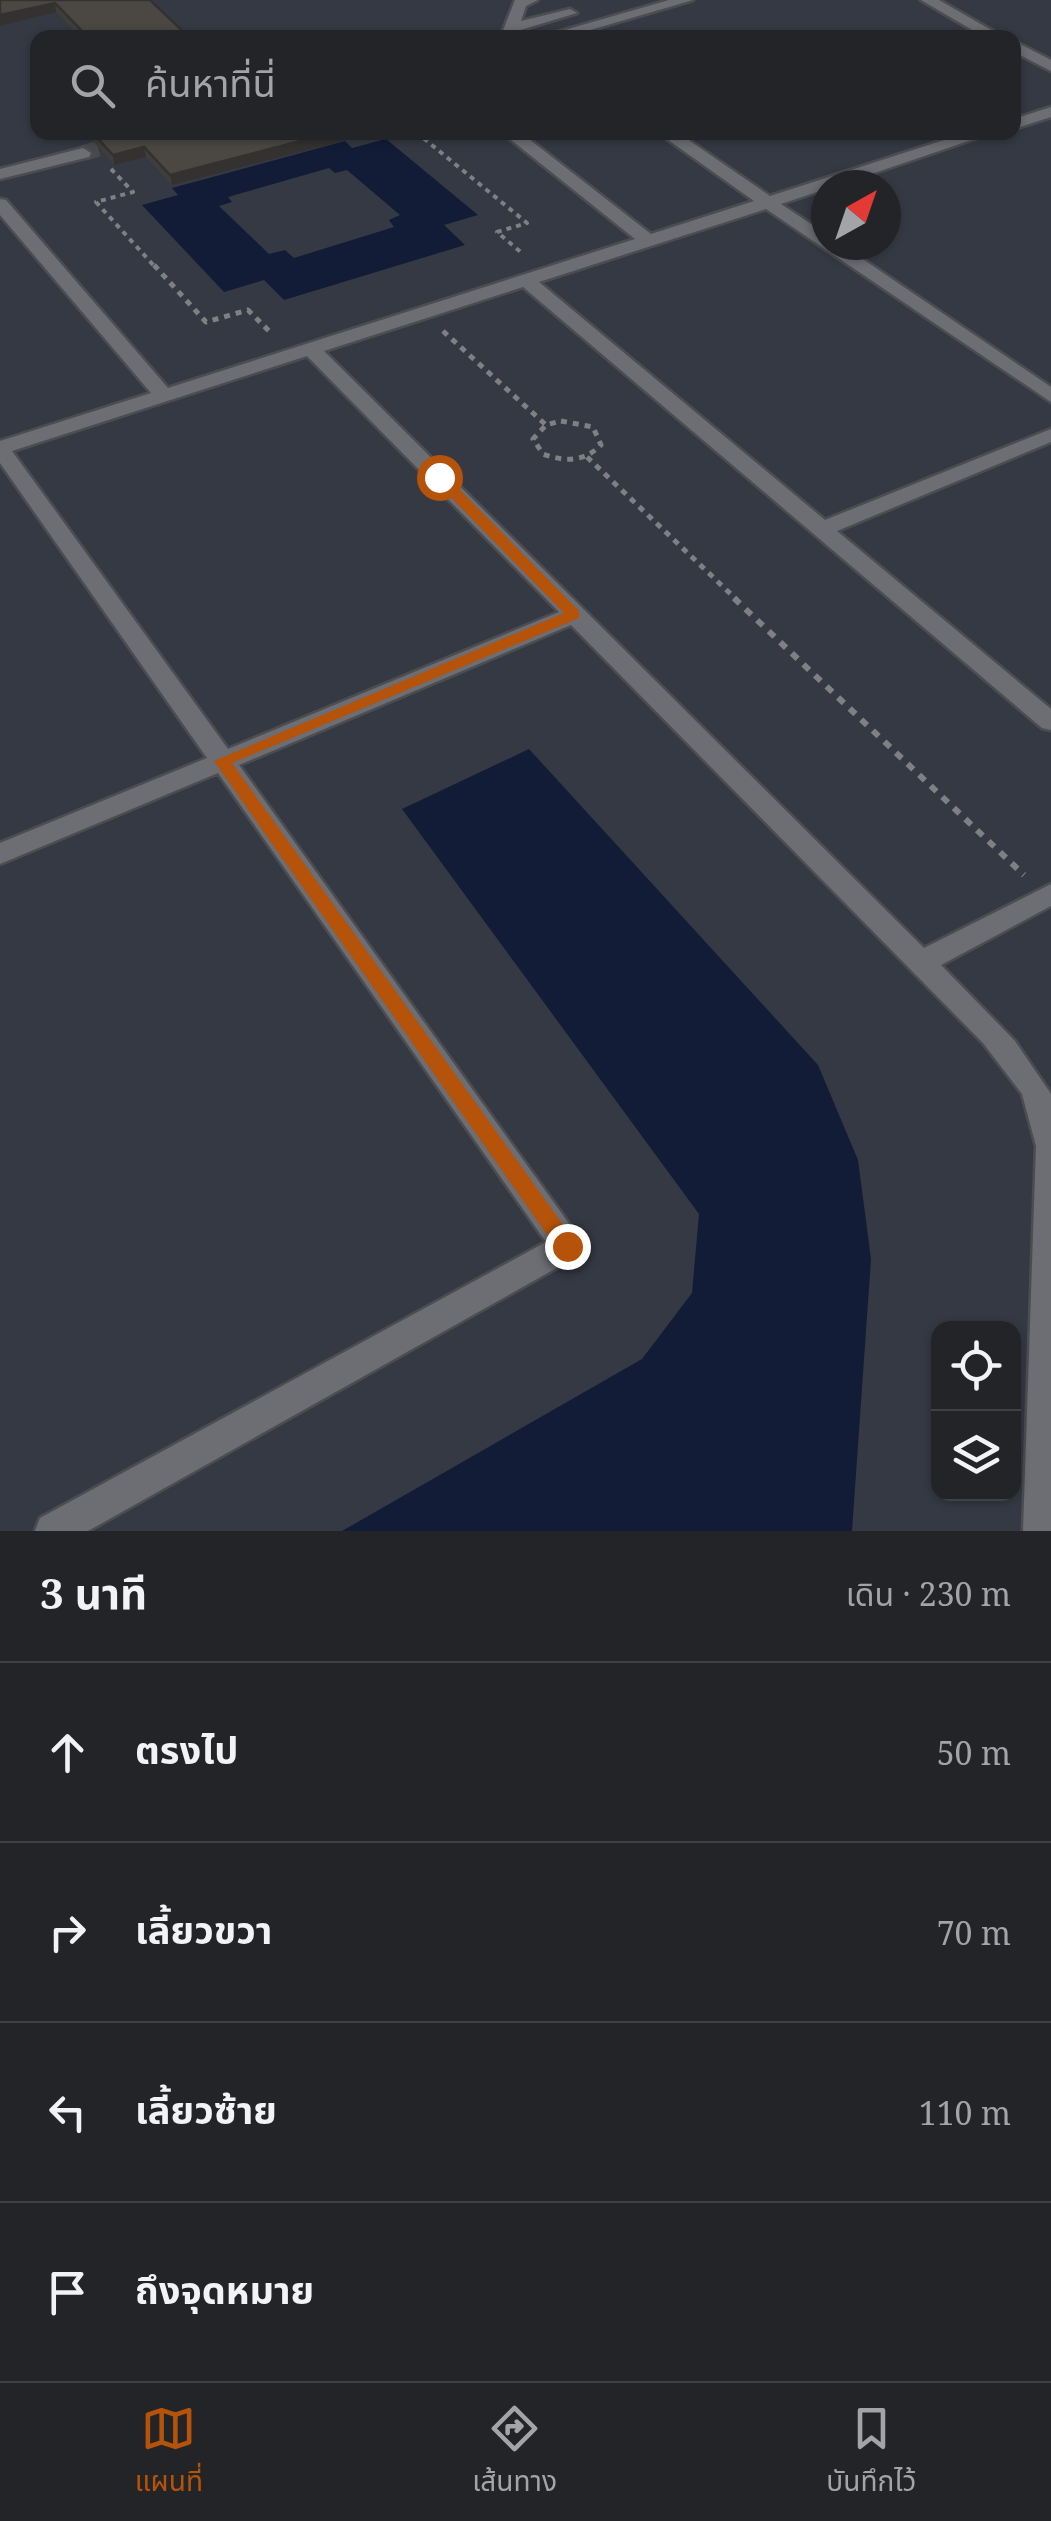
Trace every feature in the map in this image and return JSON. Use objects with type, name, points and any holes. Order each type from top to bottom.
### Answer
[{"type":"lane","points":[[516,30],[520,3],[531,0]]},
{"type":"lane","points":[[574,30],[686,0]]},
{"type":"lane","points":[[928,0],[983,30]]},
{"type":"lane","points":[[526,30],[583,9]]},
{"type":"lane","points":[[1021,50],[1051,66]]},
{"type":"lane","points":[[1021,122],[1051,112]]},
{"type":"lane","points":[[519,140],[648,240]]},
{"type":"lane","points":[[677,140],[811,232]]},
{"type":"lane","points":[[53,1531],[567,1246],[0,448],[962,140]]},
{"type":"lane","points":[[0,174],[83,153]]},
{"type":"lane","points":[[0,204],[164,396]]},
{"type":"lane","points":[[851,260],[1051,396]]},
{"type":"lane","points":[[526,280],[1051,722]]},
{"type":"lane","points":[[310,349],[1027,1074],[1046,1109],[1050,1146],[1041,1531]]},
{"type":"lane","points":[[822,529],[1051,435]]},
{"type":"lane","points":[[0,854],[574,615]]},
{"type":"lane","points":[[919,964],[1049,895]]},
{"type":"path","points":[[426,140],[527,223],[497,232],[526,257],[509,262]]},
{"type":"path","points":[[111,169],[133,192],[96,202],[206,322],[248,310],[273,336]]},
{"type":"path","points":[[422,313],[546,425]]},
{"type":"path","points":[[573,420],[592,427],[601,437],[601,445],[587,457],[560,460],[543,454],[533,438],[546,425],[573,420]]},
{"type":"path","points":[[587,457],[1049,895]]},
{"type":"shaded area","points":[[0,0],[1051,0],[1051,1531],[0,1531]]},
{"type":"water","points":[[387,140],[478,215],[444,225],[465,245],[284,300],[264,280],[224,292],[142,205],[178,195],[172,188],[345,141],[352,148]],"holes":[[[329,168],[335,173],[347,170],[400,215],[389,220],[394,227],[294,258],[285,250],[269,254],[219,206],[232,202],[228,197]]]},
{"type":"water","points":[[529,749],[818,1065],[858,1160],[871,1259],[852,1531],[342,1531],[642,1359],[692,1293],[699,1214],[402,809]]},
{"type":"building","points":[[0,0],[150,0],[182,30],[81,30],[55,3],[0,15]]},
{"type":"building","points":[[99,140],[304,140],[170,175],[144,147],[113,155]]},
{"type":"tunnel","points":[[83,153],[131,140]]},
{"type":"route","points":[[439,477],[574,615],[222,761],[567,1246]]}]
